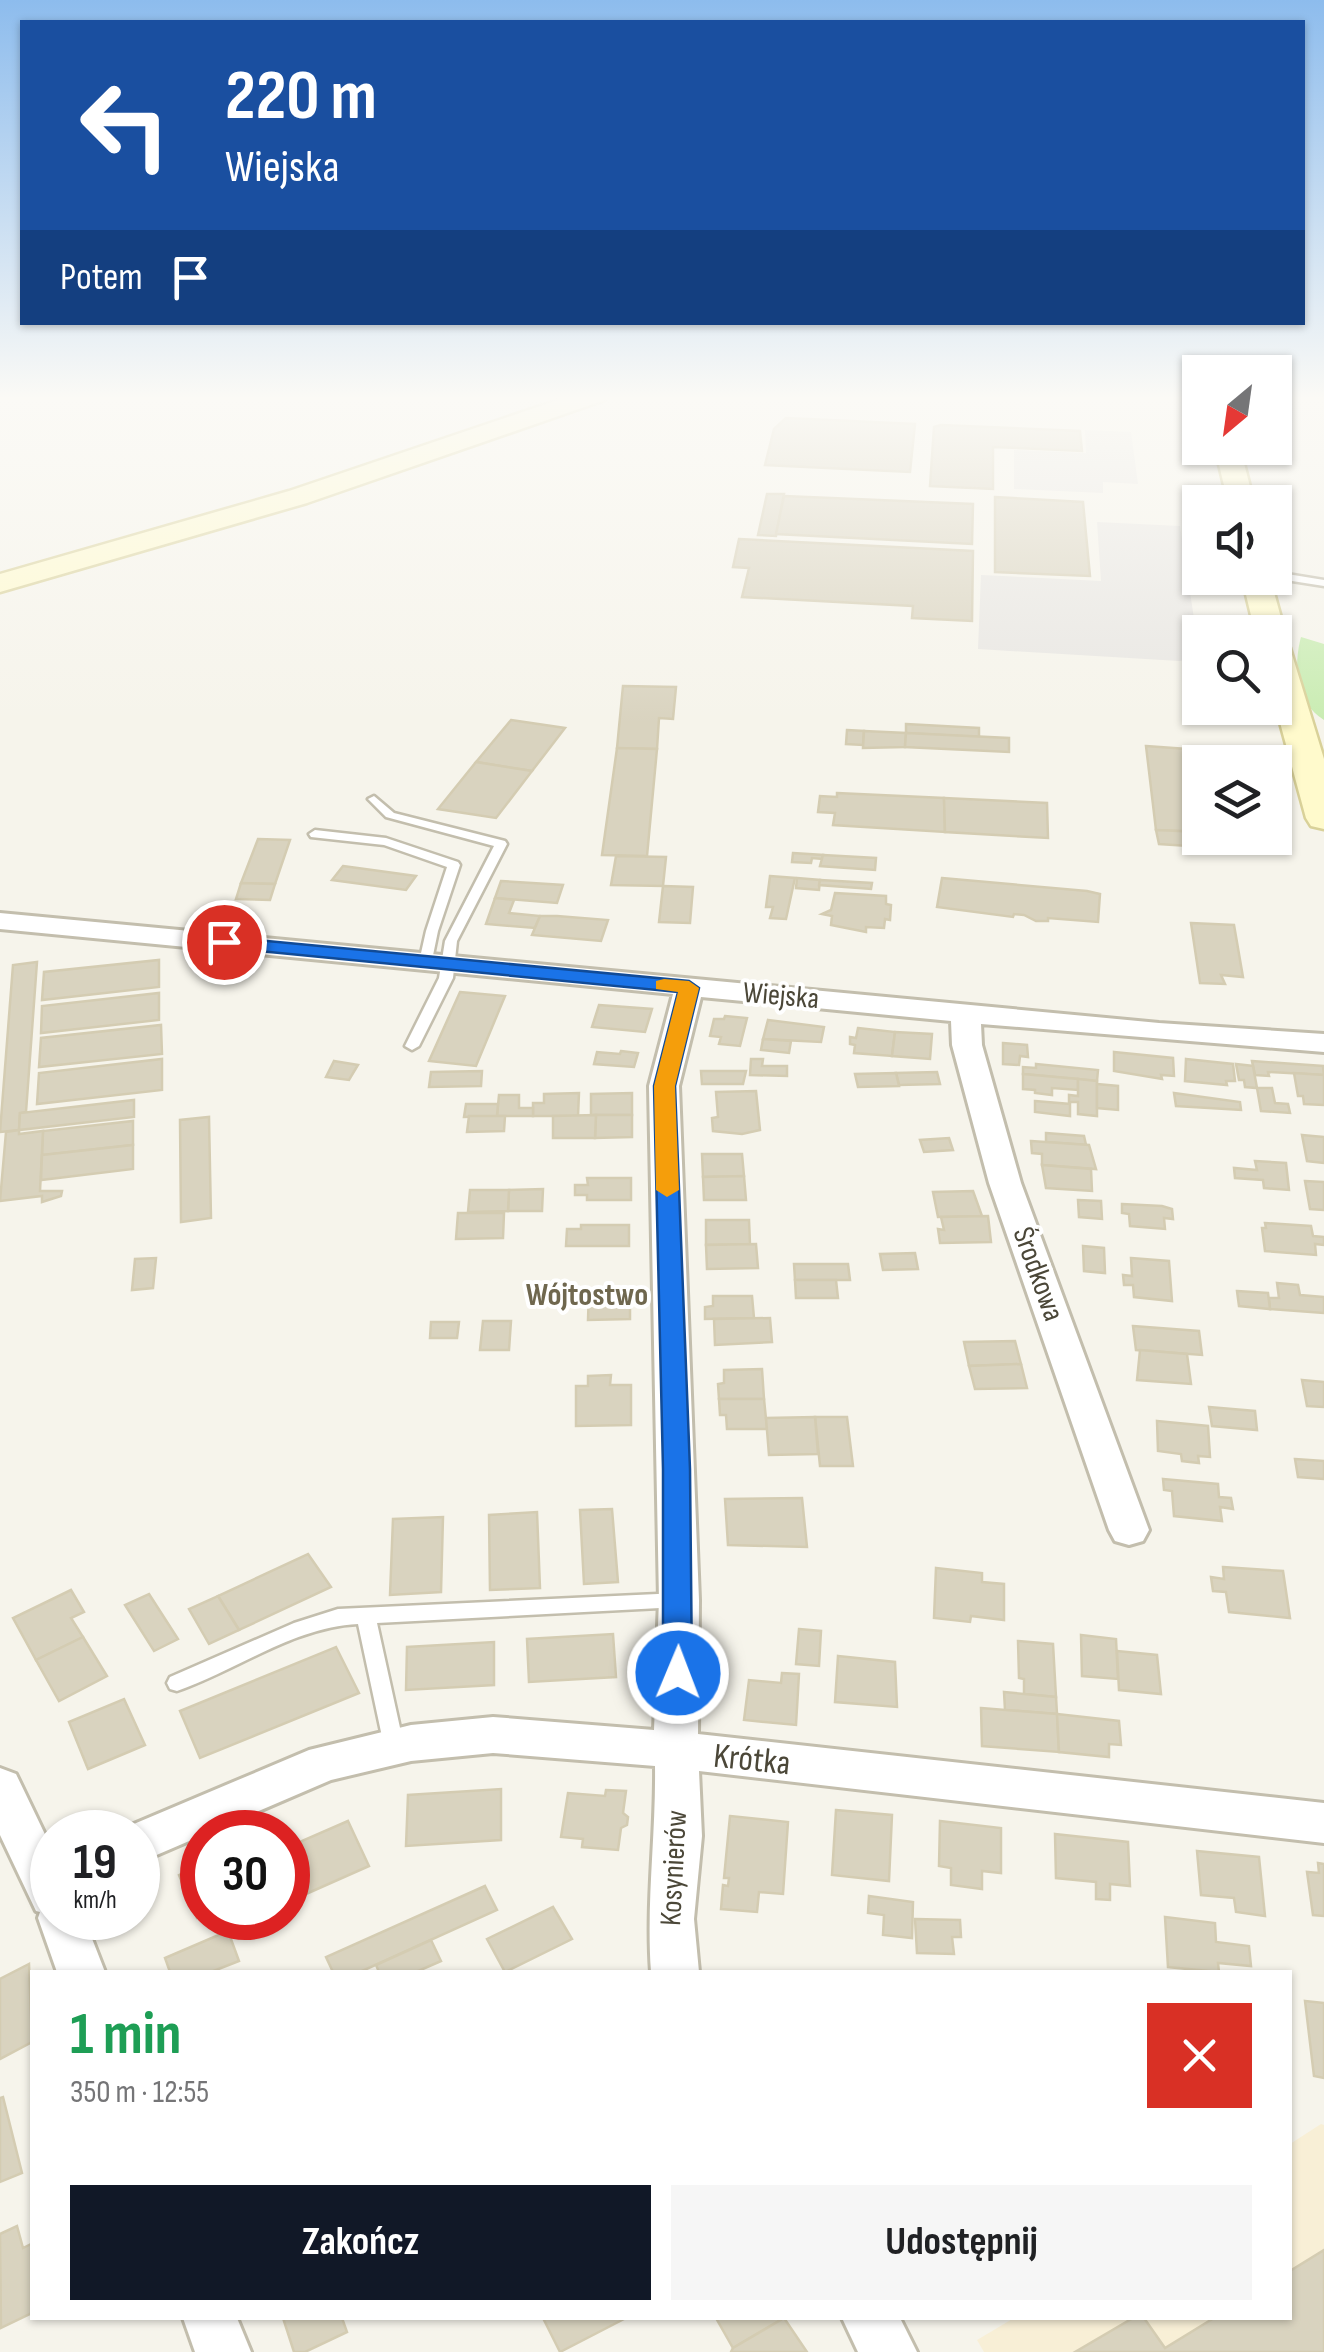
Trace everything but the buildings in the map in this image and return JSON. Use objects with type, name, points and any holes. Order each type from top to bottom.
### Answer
[{"type":"main road","points":[[0,583],[271,505]]},
{"type":"main road","points":[[1292,686],[1312,731],[1324,818]]},
{"type":"street","name":"Wiejska","points":[[0,921],[966,1014],[1324,1043]]},
{"type":"street","name":"Kosynierów","points":[[675,1970],[670,1930],[679,1836],[679,1600],[664,1086],[689,988]]},
{"type":"street","name":"Środkowa","points":[[966,1014],[967,1046],[1005,1183],[1130,1530]]},
{"type":"street","name":"Krótka","points":[[160,1834],[325,1763],[394,1746],[494,1736],[676,1751],[1324,1822]]},
{"type":"street","points":[[4,1802],[30,1851]]},
{"type":"street","points":[[70,1940],[80,1970]]},
{"type":"street","points":[[211,2320],[222,2352]]},
{"type":"street","points":[[870,2320],[889,2352]]},
{"type":"lane","points":[[1292,578],[1324,583]]},
{"type":"lane","points":[[374,798],[390,815],[501,844],[437,963]]},
{"type":"lane","points":[[315,834],[386,842],[454,865],[432,930],[437,963],[446,978],[412,1046]]},
{"type":"lane","points":[[177,1683],[319,1622],[366,1616],[679,1600]]},
{"type":"lane","points":[[366,1616],[394,1746]]},
{"type":"shaded area","points":[[1097,522],[1180,526],[1182,595],[1190,595],[1193,615],[1182,615],[1182,661],[978,649],[981,575],[1101,581]]},
{"type":"shaded area","points":[[1324,2125],[1324,2352],[984,2352],[977,2340],[1011,2320],[1292,2320],[1292,2143]]},
{"type":"green space","points":[[1301,637],[1324,644],[1324,720],[1302,694],[1297,672]]},
{"type":"slow traffic","points":[[664,985],[689,988],[664,1086],[667,1190]]},
{"type":"district","name":"Wójtostwo","points":[[587,1295]]},
{"type":"route","points":[[224,942],[689,988],[664,1086],[678,1673]]}]
